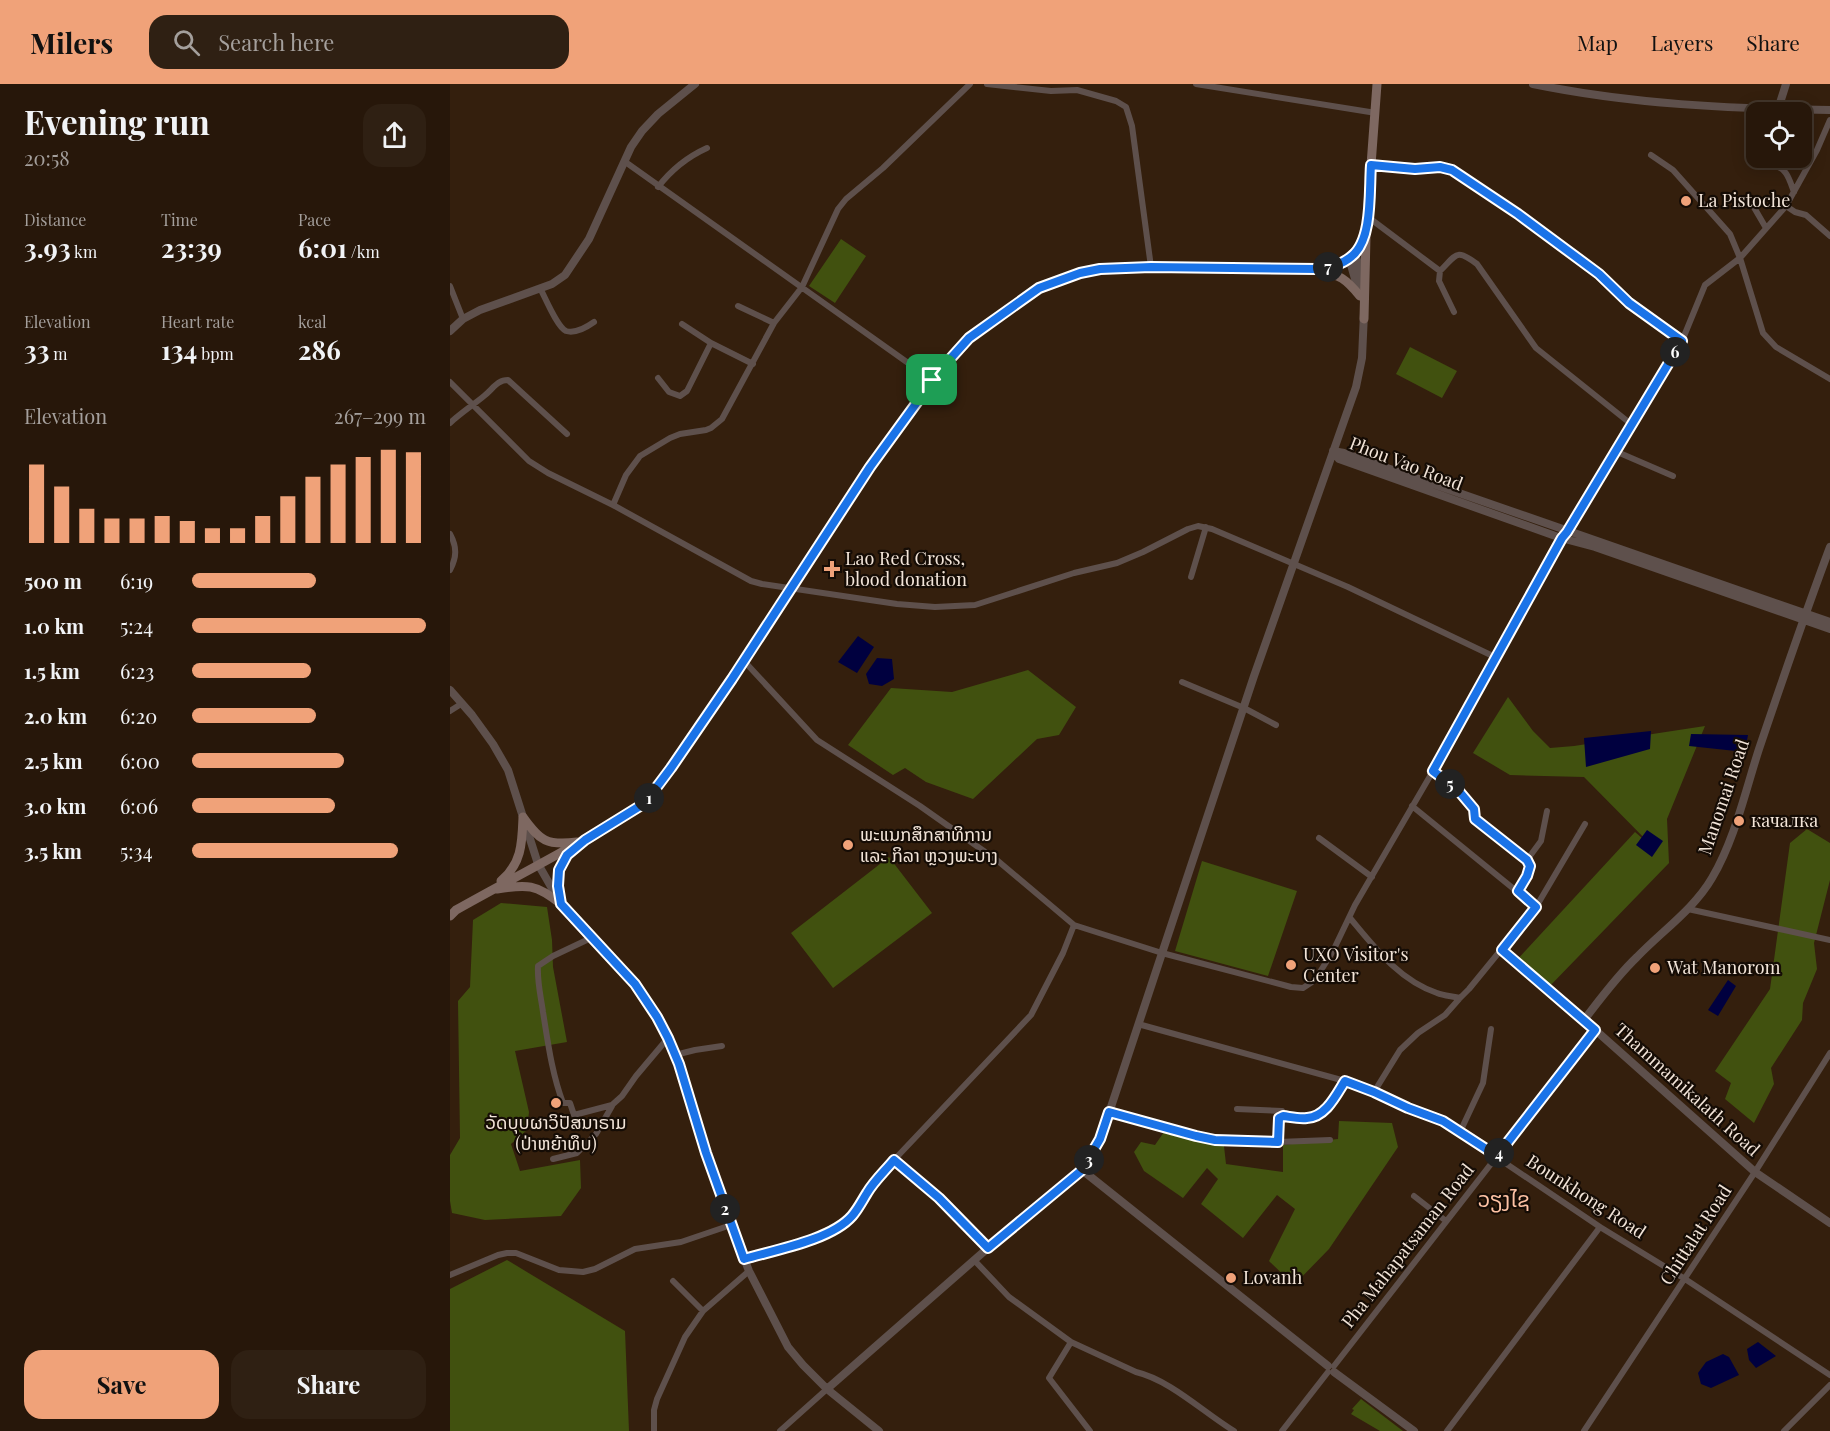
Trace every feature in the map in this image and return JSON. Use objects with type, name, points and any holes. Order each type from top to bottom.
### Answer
[{"type":"main road","points":[[1364,319],[1366,233],[1377,84]]},
{"type":"main road","points":[[450,916],[456,910],[585,840],[647,800],[744,661],[870,467],[932,380],[969,338],[1039,288],[1080,273],[1151,267],[1317,269],[1332,266],[1352,256],[1366,233]]},
{"type":"main road","points":[[1317,269],[1338,275],[1360,296]]},
{"type":"main road","points":[[523,817],[536,835],[549,843],[562,844],[585,840]]},
{"type":"main road","points":[[490,891],[517,863],[522,845],[523,817]]},
{"type":"main road","points":[[561,904],[558,886],[559,870],[567,855],[585,840]]},
{"type":"main road","points":[[490,891],[515,886],[532,886],[547,892],[561,904]]},
{"type":"street","points":[[450,331],[464,319],[489,306],[552,284],[564,275],[583,249],[624,161],[642,131],[658,114],[695,84]]},
{"type":"street","points":[[613,505],[626,476],[640,456],[670,438],[706,430],[718,423],[774,323],[802,287],[838,209],[970,84]]},
{"type":"street","points":[[987,84],[1051,91],[1077,90],[1116,101],[1126,107],[1132,126],[1151,267]]},
{"type":"street","points":[[1196,84],[1376,113]]},
{"type":"street","points":[[1533,84],[1603,97],[1746,107]]},
{"type":"street","points":[[1780,102],[1786,84]]},
{"type":"street","points":[[1812,110],[1830,110]]},
{"type":"street","points":[[744,661],[817,740],[920,806],[998,861],[1074,925],[1162,953],[1290,987],[1303,988],[1315,980],[1333,951],[1355,905],[1433,771],[1564,535],[1682,341],[1706,285],[1740,258],[1786,206],[1817,150],[1830,120]]},
{"type":"street","points":[[658,188],[679,164],[707,148]]},
{"type":"street","points":[[1651,155],[1673,170],[1730,234],[1740,258],[1763,333],[1776,347],[1830,379]]},
{"type":"street","points":[[624,161],[658,188],[932,380]]},
{"type":"street","points":[[1371,165],[1415,169],[1440,167],[1452,170],[1518,214],[1599,274],[1629,303],[1682,341]]},
{"type":"street","points":[[1782,168],[1794,192]]},
{"type":"street","points":[[1752,204],[1766,228]]},
{"type":"street","points":[[1786,206],[1806,215],[1830,236]]},
{"type":"street","points":[[1368,217],[1440,270]]},
{"type":"street","points":[[1454,312],[1439,281],[1440,270],[1460,254],[1477,264],[1536,348],[1631,424]]},
{"type":"street","points":[[1352,256],[1364,319]]},
{"type":"street","points":[[780,1431],[974,1260],[1082,1170],[1100,1139],[1293,563],[1356,387],[1362,358],[1364,319],[1361,275],[1352,256]]},
{"type":"street","points":[[450,286],[464,319]]},
{"type":"street","points":[[540,288],[556,318],[567,331],[582,330],[594,322]]},
{"type":"street","points":[[738,306],[774,323]]},
{"type":"street","points":[[682,324],[711,343],[753,364]]},
{"type":"street","points":[[658,378],[669,392],[680,396],[687,391],[711,343]]},
{"type":"street","points":[[450,423],[497,383],[508,380],[567,434]]},
{"type":"street","points":[[450,382],[529,461],[751,581],[775,587],[791,587],[897,604],[935,607],[975,605],[1074,573],[1117,563],[1198,526],[1206,527],[1348,587],[1496,657]]},
{"type":"street","name":"Phou Vao Road","points":[[1333,451],[1344,453],[1595,547],[1804,617],[1830,629]]},
{"type":"street","points":[[1616,451],[1673,476]]},
{"type":"street","points":[[1191,577],[1206,527]]},
{"type":"street","points":[[450,534],[456,559],[450,570]]},
{"type":"street","name":"Manomai Road","points":[[1584,1020],[1635,958],[1701,895],[1721,860],[1830,547]]},
{"type":"street","name":"Phou Vao Road","points":[[1804,617],[1830,622]]},
{"type":"street","points":[[1182,682],[1244,708],[1276,725]]},
{"type":"street","points":[[450,690],[494,744],[508,770],[538,864],[561,904],[635,984],[668,1038],[744,1259],[788,1347],[827,1389],[879,1431]]},
{"type":"street","points":[[450,711],[461,704]]},
{"type":"street","points":[[1433,771],[1458,790],[1474,809],[1475,819],[1527,860],[1530,870],[1518,891]]},
{"type":"street","points":[[1412,806],[1536,907]]},
{"type":"street","points":[[1527,860],[1541,841],[1547,812]]},
{"type":"street","points":[[1374,1092],[1400,1050],[1418,1033],[1445,1015],[1502,950],[1536,907],[1586,824]]},
{"type":"street","points":[[1319,838],[1372,877]]},
{"type":"street","points":[[1688,909],[1830,940]]},
{"type":"street","points":[[1350,918],[1385,960],[1412,981],[1438,994],[1460,998]]},
{"type":"street","points":[[744,1259],[836,1230],[851,1218],[868,1191],[894,1160],[1017,1032],[1031,1014],[1063,953],[1074,925]]},
{"type":"street","points":[[591,938],[542,962],[538,966],[539,984],[552,1069],[563,1103],[570,1103],[574,1115],[612,1105]]},
{"type":"street","name":"Thammamikalath Road","points":[[1502,950],[1755,1172],[1830,1223]]},
{"type":"street","name":"Bounkhong Road","points":[[1138,1024],[1345,1081],[1443,1121],[1600,1227],[1685,1279],[1830,1375]]},
{"type":"street","points":[[1460,1132],[1483,1083],[1491,1029]]},
{"type":"street","name":"Pha Mahapatsaman Road","points":[[1282,1431],[1595,1030]]},
{"type":"street","points":[[553,1159],[577,1153],[596,1134],[612,1105],[622,1096],[668,1038]]},
{"type":"street","points":[[675,1055],[722,1046]]},
{"type":"street","name":"Chittalat Road","points":[[1584,1431],[1755,1172],[1830,1053]]},
{"type":"street","points":[[1279,1118],[1283,1116],[1307,1118],[1318,1115],[1328,1107],[1345,1081]]},
{"type":"street","points":[[1237,1109],[1279,1110],[1282,1113],[1279,1118],[1278,1142]]},
{"type":"street","points":[[1109,1112],[1215,1140],[1278,1142],[1330,1140]]},
{"type":"street","points":[[894,1160],[939,1198],[988,1248]]},
{"type":"street","points":[[1082,1170],[1331,1369],[1414,1431]]},
{"type":"street","points":[[1414,1196],[1446,1221]]},
{"type":"street","points":[[450,1275],[503,1253],[516,1253],[559,1270],[583,1272],[595,1269],[635,1249],[681,1242],[731,1225]]},
{"type":"street","points":[[1447,1431],[1600,1227]]},
{"type":"street","points":[[974,1260],[1009,1297],[1071,1342],[1143,1373],[1174,1390],[1234,1431]]},
{"type":"street","points":[[654,1431],[654,1410],[657,1398],[685,1337],[703,1311],[749,1271]]},
{"type":"street","points":[[673,1281],[703,1311]]},
{"type":"street","points":[[1071,1342],[1049,1378],[1090,1431]]},
{"type":"street","points":[[1784,1431],[1830,1385]]},
{"type":"green space","points":[[841,239],[866,256],[835,303],[809,286]]},
{"type":"green space","points":[[1410,347],[1457,371],[1442,398],[1396,374]]},
{"type":"green space","points":[[1028,670],[1076,707],[1059,735],[1037,739],[973,799],[926,782],[905,768],[893,775],[848,745],[891,688],[952,692]]},
{"type":"green space","points":[[1508,697],[1533,731],[1550,748],[1705,726],[1667,819],[1669,863],[1547,989],[1515,962],[1635,832],[1657,851],[1584,777],[1510,775],[1473,753]]},
{"type":"green space","points":[[1807,829],[1830,843],[1830,880],[1814,943],[1817,969],[1803,1003],[1802,1020],[1771,1068],[1774,1084],[1754,1123],[1725,1099],[1731,1083],[1715,1071],[1770,989],[1790,843]]},
{"type":"green space","points":[[889,857],[932,913],[833,988],[791,933]]},
{"type":"green space","points":[[1202,861],[1297,891],[1268,976],[1175,951]]},
{"type":"green space","points":[[501,903],[547,907],[553,967],[567,1042],[515,1051],[529,1112],[527,1130],[511,1144],[520,1171],[580,1160],[581,1188],[561,1216],[485,1220],[452,1213],[450,1155],[460,1138],[458,1001],[470,987],[473,920]]},
{"type":"green space","points":[[1339,1121],[1392,1123],[1398,1147],[1329,1249],[1294,1285],[1269,1261],[1295,1209],[1277,1195],[1243,1238],[1201,1204],[1218,1179],[1207,1168],[1183,1198],[1144,1171],[1134,1152],[1141,1142],[1155,1145],[1166,1129],[1224,1146],[1226,1164],[1283,1172],[1283,1145],[1338,1139]]},
{"type":"green space","points":[[507,1260],[625,1331],[629,1431],[450,1431],[450,1289]]},
{"type":"green space","points":[[1361,1399],[1403,1431],[1380,1431],[1351,1414],[1354,1410],[1352,1409]]},
{"type":"shaded area","points":[[858,636],[874,647],[857,673],[838,662]]},
{"type":"shaded area","points":[[877,658],[892,659],[894,679],[882,686],[869,684],[866,674]]},
{"type":"shaded area","points":[[1651,731],[1650,749],[1586,767],[1584,738]]},
{"type":"shaded area","points":[[1691,734],[1748,735],[1745,752],[1689,746]]},
{"type":"shaded area","points":[[1647,830],[1663,841],[1652,857],[1636,845]]},
{"type":"shaded area","points":[[1728,980],[1736,986],[1718,1016],[1708,1010]]},
{"type":"shaded area","points":[[1758,1342],[1776,1356],[1756,1368],[1749,1360],[1747,1349]]},
{"type":"shaded area","points":[[1723,1354],[1729,1357],[1739,1375],[1711,1388],[1701,1384],[1698,1373],[1706,1362]]},
{"type":"place","name":"La Pistoche","points":[[1686,201]]},
{"type":"place","name":"Lao Red Cross, blood donation","points":[[832,569]]},
{"type":"place","name":"качалка","points":[[1739,821]]},
{"type":"place","name":"ພະແນກສຶກສາທິການ ແລະ ກິລາ ຫຼວງພະບາງ","points":[[848,845]]},
{"type":"place","name":"UXO Visitor's Center","points":[[1291,965]]},
{"type":"place","name":"Wat Manorom","points":[[1655,968]]},
{"type":"place","name":"ວັດບຸບຜາວິປັສນາຣາມ (ປ່າຫຍ້າທຶບ)","points":[[556,1103]]},
{"type":"place","name":"Lovanh","points":[[1231,1278]]},
{"type":"district","name":"ວຽງໄຊ","points":[[1504,1200]]},
{"type":"route","points":[[1371,165],[1415,169],[1440,167],[1452,170],[1518,214],[1599,274],[1629,303],[1682,341],[1562,538],[1433,771],[1458,790],[1474,809],[1475,819],[1527,860],[1530,866],[1518,891],[1536,907],[1502,950],[1595,1030],[1497,1156],[1443,1121],[1345,1081],[1328,1107],[1318,1115],[1307,1118],[1283,1116],[1279,1118],[1278,1142],[1215,1140],[1109,1112],[1100,1139],[1082,1170],[988,1248],[939,1198],[894,1160],[868,1191],[851,1218],[836,1230],[744,1259],[706,1153],[679,1064],[668,1038],[635,984],[561,904],[558,886],[559,870],[567,855],[585,840],[647,800],[752,650],[870,467],[932,380],[969,338],[1039,288],[1080,273],[1100,269],[1151,267],[1317,269],[1340,264],[1355,254],[1366,233],[1371,165]]}]
